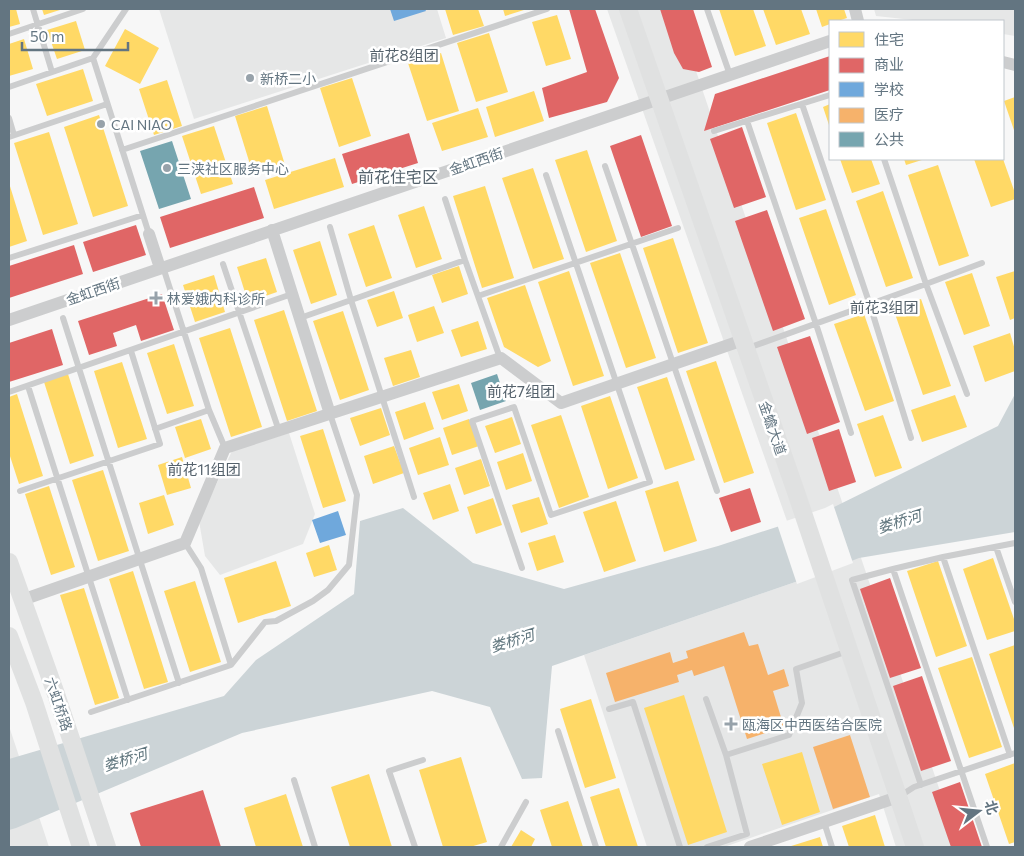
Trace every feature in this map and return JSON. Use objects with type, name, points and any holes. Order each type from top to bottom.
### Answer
[{"type":"street","name":"金蟾大道","points":[[628,9],[797,495],[915,847]]},
{"type":"street","name":"金虹西街","points":[[9,320],[829,41]]},
{"type":"street","points":[[272,230],[330,414]]},
{"type":"street","points":[[149,234],[162,268]]},
{"type":"street","points":[[22,600],[185,543],[225,448],[500,358],[561,403],[673,365],[745,345]]},
{"type":"street","name":"六虹桥路","points":[[9,562],[56,694],[106,845]]},
{"type":"street","name":"六虹桥路","points":[[9,636],[34,702],[81,847]]},
{"type":"street","points":[[750,847],[771,844],[824,822],[898,797]]},
{"type":"lane","points":[[33,9],[52,72]]},
{"type":"lane","points":[[9,34],[82,9]]},
{"type":"lane","points":[[9,87],[93,58],[126,9]]},
{"type":"lane","points":[[122,150],[547,9]]},
{"type":"lane","points":[[708,9],[730,75]]},
{"type":"lane","points":[[93,58],[149,234]]},
{"type":"lane","points":[[714,131],[829,95]]},
{"type":"lane","points":[[9,118],[11,136],[107,104]]},
{"type":"lane","points":[[802,104],[870,305],[911,438]]},
{"type":"lane","points":[[747,121],[816,324],[850,433]]},
{"type":"lane","points":[[884,160],[926,284],[966,394]]},
{"type":"lane","points":[[605,166],[717,492]]},
{"type":"lane","points":[[522,568],[472,421],[514,407],[551,515],[650,482],[546,175]]},
{"type":"lane","points":[[445,199],[500,358]]},
{"type":"lane","points":[[9,258],[143,215]]},
{"type":"lane","points":[[330,227],[351,300],[414,497]]},
{"type":"lane","points":[[478,296],[678,228]]},
{"type":"lane","points":[[300,318],[465,260]]},
{"type":"lane","points":[[745,345],[816,324],[982,263]]},
{"type":"lane","points":[[224,264],[280,431]]},
{"type":"lane","points":[[162,268],[209,410],[225,448]]},
{"type":"lane","points":[[9,392],[292,294]]},
{"type":"lane","points":[[63,318],[179,683]]},
{"type":"lane","points":[[20,491],[160,444],[131,351]]},
{"type":"lane","points":[[28,386],[128,700]]},
{"type":"lane","points":[[155,429],[209,410]]},
{"type":"lane","points":[[91,712],[231,665],[265,622],[276,621],[313,601],[328,590],[348,565],[357,495],[330,414]]},
{"type":"lane","points":[[185,543],[201,568],[231,665]]},
{"type":"lane","points":[[921,785],[852,580],[944,557],[1015,543]]},
{"type":"lane","points":[[996,547],[1015,602]]},
{"type":"lane","points":[[898,797],[914,787],[1013,754],[944,557]]},
{"type":"lane","points":[[893,569],[987,847]]},
{"type":"lane","points":[[726,755],[789,735],[802,703],[796,669],[849,650]]},
{"type":"lane","points":[[706,699],[726,755],[747,834],[707,847]]},
{"type":"lane","points":[[609,709],[633,702],[680,847]]},
{"type":"lane","points":[[558,731],[596,847]]},
{"type":"lane","points":[[415,847],[389,771],[423,760]]},
{"type":"lane","points":[[294,780],[315,847]]},
{"type":"lane","points":[[501,847],[526,802]]},
{"type":"lane","points":[[824,822],[832,847]]},
{"type":"shaded area","name":"新桥二小","points":[[159,9],[437,9],[446,38],[194,119]]},
{"type":"shaded area","points":[[607,9],[675,9],[959,847],[896,847],[879,794],[724,847],[647,847],[584,655],[807,578]]},
{"type":"shaded area","points":[[874,9],[1015,9],[1015,36],[1004,34],[1004,20],[913,20],[876,16]]},
{"type":"shaded area","points":[[289,433],[315,514],[303,544],[220,575],[205,556],[199,521],[232,451]]},
{"type":"shaded area","points":[[9,726],[49,847],[9,847]]},
{"type":"water","name":"娄桥河","points":[[1015,394],[1015,532],[859,558],[807,578],[552,666],[542,778],[522,779],[490,707],[432,691],[242,733],[9,830],[9,759],[224,696],[256,660],[354,594],[360,521],[403,508],[473,563],[564,589],[718,546],[826,511],[998,426]]},
{"type":"pier","points":[[833,504],[853,563],[797,584],[777,524]]},
{"type":"building: 住宅","points":[[9,9],[16,9],[20,24],[9,27]]},
{"type":"building: 住宅","points":[[42,9],[63,9],[44,15]]},
{"type":"building: 住宅","points":[[445,9],[478,9],[484,26],[453,35]]},
{"type":"building: 住宅","points":[[503,9],[527,9],[505,16]]},
{"type":"building: 住宅","points":[[719,9],[753,9],[766,46],[735,56]]},
{"type":"building: 住宅","points":[[763,9],[801,9],[810,34],[776,45]]},
{"type":"building: 住宅","points":[[816,9],[844,9],[847,18],[829,20],[829,24],[822,27]]},
{"type":"building: 住宅","points":[[557,15],[571,59],[546,66],[532,22]]},
{"type":"building: 住宅","points":[[76,21],[85,50],[57,59],[47,30]]},
{"type":"building: 住宅","points":[[125,29],[159,48],[140,84],[105,66]]},
{"type":"building: 住宅","points":[[489,33],[508,92],[476,102],[457,43]]},
{"type":"building: 住宅","points":[[24,39],[33,69],[9,76],[9,44]]},
{"type":"building: 住宅","points":[[441,53],[459,111],[427,121],[408,63]]},
{"type":"building: 住宅","points":[[83,69],[93,101],[47,116],[36,84]]},
{"type":"building: 住宅","points":[[352,78],[371,136],[339,147],[320,88]]},
{"type":"building: 住宅","points":[[167,80],[182,126],[154,135],[139,89]]},
{"type":"building: 住宅","points":[[534,91],[544,121],[495,137],[486,107]]},
{"type":"building: 住宅","points":[[1015,97],[1015,133],[1004,101]]},
{"type":"building: 住宅","points":[[829,104],[829,125],[823,107]]},
{"type":"building: 住宅","points":[[267,106],[285,165],[253,174],[235,116]]},
{"type":"building: 住宅","points":[[478,108],[488,137],[442,151],[432,123]]},
{"type":"building: 住宅","points":[[796,113],[826,200],[796,210],[767,123]]},
{"type":"building: 住宅","points":[[99,115],[128,206],[93,217],[64,127]]},
{"type":"building: 住宅","points":[[214,126],[233,184],[201,194],[182,136]]},
{"type":"building: 住宅","points":[[49,132],[78,224],[43,235],[14,143]]},
{"type":"building: 住宅","points":[[587,150],[617,241],[586,252],[555,160]]},
{"type":"building: 住宅","points":[[335,158],[344,187],[274,209],[265,180]]},
{"type":"building: 住宅","points":[[840,160],[871,160],[880,184],[852,193]]},
{"type":"building: 住宅","points":[[904,160],[922,160],[906,165]]},
{"type":"building: 住宅","points":[[974,160],[1003,160],[1015,193],[1015,199],[991,207]]},
{"type":"building: 住宅","points":[[938,165],[969,256],[939,266],[908,175]]},
{"type":"building: 住宅","points":[[533,168],[564,259],[533,269],[502,178]]},
{"type":"building: 住宅","points":[[9,183],[27,241],[9,247]]},
{"type":"building: 住宅","points":[[485,186],[514,278],[482,288],[453,196]]},
{"type":"building: 住宅","points":[[883,191],[913,278],[886,287],[856,201]]},
{"type":"building: 住宅","points":[[424,206],[442,259],[416,268],[398,215]]},
{"type":"building: 住宅","points":[[826,209],[856,295],[829,305],[799,218]]},
{"type":"building: 住宅","points":[[374,225],[392,278],[366,287],[348,234]]},
{"type":"building: 住宅","points":[[673,238],[708,343],[678,353],[643,248]]},
{"type":"building: 住宅","points":[[320,241],[337,295],[311,304],[293,250]]},
{"type":"building: 住宅","points":[[620,253],[656,358],[626,368],[590,263]]},
{"type":"building: 住宅","points":[[266,258],[277,292],[248,302],[237,267]]},
{"type":"building: 住宅","points":[[459,266],[468,294],[442,303],[432,275]]},
{"type":"building: 住宅","points":[[569,271],[604,376],[573,386],[538,282]]},
{"type":"building: 住宅","points":[[1015,271],[1015,318],[1010,320],[996,277]]},
{"type":"building: 住宅","points":[[972,273],[990,326],[964,335],[945,282]]},
{"type":"building: 住宅","points":[[214,275],[225,312],[195,322],[183,285]]},
{"type":"building: 住宅","points":[[525,285],[551,361],[538,367],[504,347],[487,298]]},
{"type":"building: 住宅","points":[[394,291],[403,318],[377,327],[367,300]]},
{"type":"building: 住宅","points":[[921,299],[951,386],[923,395],[893,308]]},
{"type":"building: 住宅","points":[[434,306],[444,333],[417,342],[408,315]]},
{"type":"building: 住宅","points":[[284,310],[317,411],[287,421],[254,320]]},
{"type":"building: 住宅","points":[[343,311],[369,390],[340,400],[313,321]]},
{"type":"building: 住宅","points":[[864,314],[894,401],[865,411],[834,324]]},
{"type":"building: 住宅","points":[[478,321],[487,349],[461,357],[451,330]]},
{"type":"building: 住宅","points":[[230,328],[262,427],[231,437],[199,338]]},
{"type":"building: 住宅","points":[[1010,333],[1015,350],[1015,371],[985,382],[973,346]]},
{"type":"building: 住宅","points":[[174,344],[194,406],[167,414],[147,353]]},
{"type":"building: 住宅","points":[[411,350],[420,377],[393,386],[384,358]]},
{"type":"building: 住宅","points":[[716,361],[754,473],[724,483],[686,371]]},
{"type":"building: 住宅","points":[[122,362],[147,439],[118,448],[94,371]]},
{"type":"building: 住宅","points":[[68,374],[94,456],[70,464],[44,382]]},
{"type":"building: 住宅","points":[[667,377],[695,460],[665,470],[637,387]]},
{"type":"building: 住宅","points":[[459,384],[468,411],[442,420],[432,392]]},
{"type":"building: 住宅","points":[[17,394],[43,476],[19,484],[9,453],[9,397]]},
{"type":"building: 住宅","points":[[955,395],[967,427],[922,442],[911,410]]},
{"type":"building: 住宅","points":[[610,396],[638,478],[608,489],[581,406]]},
{"type":"building: 住宅","points":[[425,402],[434,429],[404,440],[395,412]]},
{"type":"building: 住宅","points":[[381,408],[390,435],[360,446],[350,418]]},
{"type":"building: 住宅","points":[[561,415],[589,497],[559,508],[531,425]]},
{"type":"building: 住宅","points":[[883,415],[902,468],[875,477],[857,424]]},
{"type":"building: 住宅","points":[[512,417],[521,444],[495,453],[485,426]]},
{"type":"building: 住宅","points":[[201,419],[211,449],[185,458],[175,427]]},
{"type":"building: 住宅","points":[[469,419],[479,446],[452,455],[443,428]]},
{"type":"building: 住宅","points":[[323,429],[346,501],[323,508],[300,436]]},
{"type":"building: 住宅","points":[[440,437],[449,465],[418,475],[409,448]]},
{"type":"building: 住宅","points":[[394,446],[404,473],[373,484],[364,456]]},
{"type":"building: 住宅","points":[[523,453],[532,481],[506,490],[497,462]]},
{"type":"building: 住宅","points":[[182,457],[191,488],[167,495],[158,465]]},
{"type":"building: 住宅","points":[[481,459],[490,486],[464,495],[455,468]]},
{"type":"building: 住宅","points":[[103,470],[129,551],[98,561],[72,480]]},
{"type":"building: 住宅","points":[[678,481],[697,541],[664,552],[645,491]]},
{"type":"building: 住宅","points":[[450,484],[459,511],[433,520],[423,493]]},
{"type":"building: 住宅","points":[[49,486],[75,567],[51,575],[25,494]]},
{"type":"building: 住宅","points":[[164,495],[174,525],[148,534],[139,503]]},
{"type":"building: 住宅","points":[[539,497],[548,524],[521,533],[512,505]]},
{"type":"building: 住宅","points":[[493,498],[502,525],[476,534],[467,507]]},
{"type":"building: 住宅","points":[[616,501],[636,561],[604,572],[583,512]]},
{"type":"building: 住宅","points":[[555,535],[564,562],[537,571],[528,543]]},
{"type":"building: 住宅","points":[[329,545],[337,570],[314,577],[306,553]]},
{"type":"building: 住宅","points":[[993,558],[1015,622],[1015,631],[987,640],[963,569]]},
{"type":"building: 住宅","points":[[276,561],[291,606],[238,623],[224,578]]},
{"type":"building: 住宅","points":[[938,561],[967,646],[936,657],[907,571]]},
{"type":"building: 住宅","points":[[133,571],[168,682],[144,689],[109,579]]},
{"type":"building: 住宅","points":[[195,581],[221,662],[190,672],[164,591]]},
{"type":"building: 住宅","points":[[84,588],[119,698],[95,705],[60,595]]},
{"type":"building: 住宅","points":[[1015,645],[1015,731],[989,654]]},
{"type":"building: 住宅","points":[[972,657],[1002,747],[969,758],[938,668]]},
{"type":"building: 住宅","points":[[684,695],[727,832],[688,845],[644,708]]},
{"type":"building: 住宅","points":[[591,699],[616,778],[585,788],[560,709]]},
{"type":"building: 住宅","points":[[802,752],[820,812],[782,825],[762,764]]},
{"type":"building: 住宅","points":[[461,757],[487,842],[470,847],[443,847],[419,770]]},
{"type":"building: 住宅","points":[[1015,763],[1015,842],[1009,844],[985,774]]},
{"type":"building: 住宅","points":[[369,774],[392,847],[350,847],[331,787]]},
{"type":"building: 住宅","points":[[619,788],[638,847],[606,847],[590,797]]},
{"type":"building: 住宅","points":[[286,794],[303,847],[256,847],[244,808]]},
{"type":"building: 住宅","points":[[568,801],[583,847],[552,847],[540,810]]},
{"type":"building: 住宅","points":[[875,815],[885,847],[849,847],[842,826]]},
{"type":"building: 住宅","points":[[521,830],[535,839],[531,847],[511,847]]},
{"type":"building: 住宅","points":[[820,837],[823,847],[788,847]]},
{"type":"building: 商业","points":[[569,9],[595,9],[619,78],[607,102],[549,118],[542,88],[587,72]]},
{"type":"building: 商业","points":[[660,9],[693,9],[712,67],[699,72],[683,69],[674,53]]},
{"type":"building: 商业","points":[[829,56],[829,90],[704,131],[715,94]]},
{"type":"building: 商业","points":[[742,127],[766,197],[734,208],[710,139]]},
{"type":"building: 商业","points":[[409,133],[418,163],[352,184],[342,154]]},
{"type":"building: 商业","points":[[641,135],[672,226],[641,237],[610,146]]},
{"type":"building: 商业","points":[[254,187],[264,218],[170,248],[160,217]]},
{"type":"building: 商业","points":[[767,210],[805,319],[773,331],[735,221]]},
{"type":"building: 商业","points":[[136,225],[146,255],[93,272],[83,242]]},
{"type":"building: 商业","points":[[74,245],[83,274],[9,298],[9,266]]},
{"type":"building: 商业","points":[[162,294],[174,330],[141,341],[136,325],[113,333],[117,346],[89,355],[78,321]]},
{"type":"building: 商业","points":[[52,329],[63,365],[9,382],[9,343]]},
{"type":"building: 商业","points":[[810,336],[840,422],[807,434],[777,347]]},
{"type":"building: 商业","points":[[839,429],[856,482],[829,491],[812,438]]},
{"type":"building: 商业","points":[[750,488],[761,522],[731,532],[719,498]]},
{"type":"building: 商业","points":[[890,578],[921,668],[890,678],[860,589]]},
{"type":"building: 商业","points":[[922,676],[951,761],[921,771],[893,686]]},
{"type":"building: 商业","points":[[960,782],[982,847],[951,847],[932,792]]},
{"type":"building: 商业","points":[[203,790],[221,847],[141,847],[130,813]]},
{"type":"building: 学校","points":[[390,9],[425,9],[426,11],[394,21]]},
{"type":"building: 学校","points":[[338,511],[346,535],[320,543],[312,520]]},
{"type":"building: 医疗","points":[[744,632],[749,646],[758,644],[768,675],[784,669],[789,686],[773,691],[784,727],[747,739],[724,666],[694,676],[692,670],[677,675],[679,682],[615,702],[606,673],[670,652],[673,663],[688,658],[686,651]]},
{"type":"building: 医疗","points":[[850,735],[870,797],[833,809],[813,747]]},
{"type":"building: 公共","points":[[172,141],[191,199],[159,209],[140,151]]},
{"type":"building: 公共","points":[[497,374],[506,401],[480,410],[471,383]]},
{"type":"place","name":"新桥二小","points":[[250,78]]},
{"type":"place","name":"CAI NIAO","points":[[101,124]]},
{"type":"place","name":"三浃社区服务中心","points":[[167,168]]},
{"type":"place","name":"林爱娥内科诊所","points":[[156,298]]},
{"type":"place","name":"瓯海区中西医结合医院","points":[[731,724]]},
{"type":"district","name":"前花8组团","points":[[404,55]]},
{"type":"district","name":"前花住宅区","points":[[398,176]]},
{"type":"district","name":"前花3组团","points":[[884,307]]},
{"type":"district","name":"前花7组团","points":[[521,391]]},
{"type":"district","name":"前花11组团","points":[[204,469]]}]
